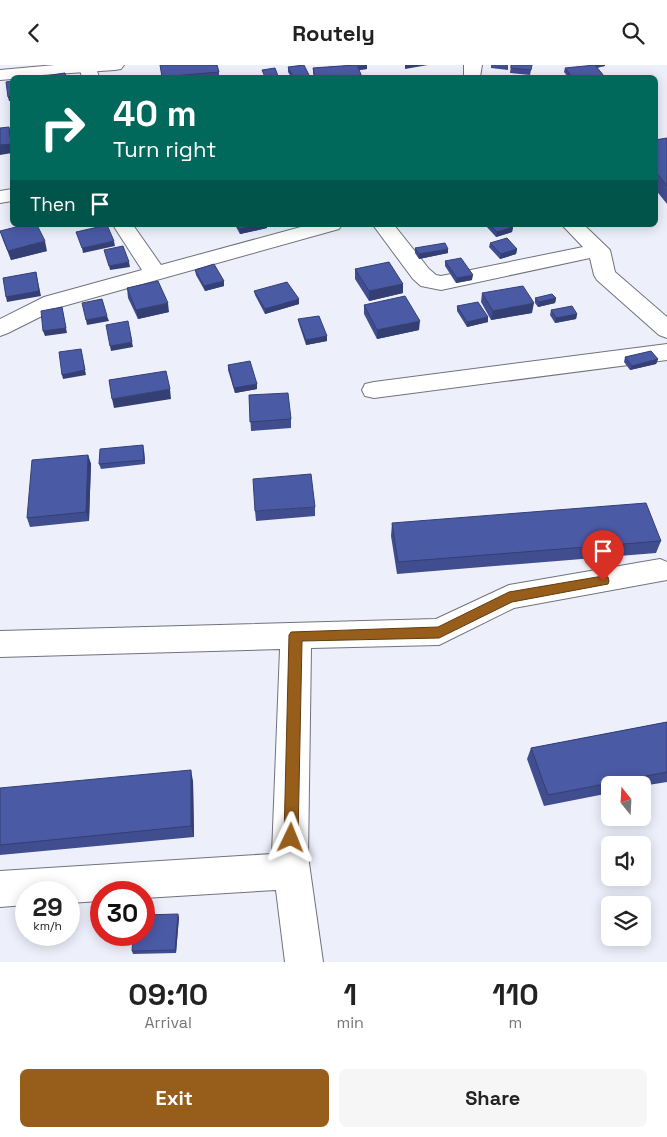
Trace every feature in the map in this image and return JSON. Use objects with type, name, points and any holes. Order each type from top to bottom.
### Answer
[{"type":"street","points":[[0,75],[114,65]]},
{"type":"street","points":[[124,227],[156,274]]},
{"type":"street","points":[[0,328],[52,302],[325,227]]},
{"type":"street","points":[[385,227],[421,274],[429,281],[441,283],[599,250]]},
{"type":"street","points":[[574,227],[599,250],[605,275],[667,329]]},
{"type":"street","points":[[374,390],[667,352]]},
{"type":"street","points":[[0,644],[439,632],[509,597],[660,571]]},
{"type":"street","points":[[296,635],[290,856],[304,962]]},
{"type":"street","points":[[0,889],[292,871]]},
{"type":"building","points":[[160,65],[217,65],[219,72],[185,75],[162,75]]},
{"type":"building","points":[[304,65],[309,75],[292,75],[288,67]]},
{"type":"building","points":[[357,65],[361,75],[315,75],[313,68]]},
{"type":"building","points":[[511,65],[532,65],[531,70],[511,68]]},
{"type":"building","points":[[595,65],[603,75],[570,75],[565,68]]},
{"type":"building","points":[[275,68],[278,75],[264,75],[262,70]]},
{"type":"building","points":[[10,81],[10,96],[8,97],[6,82]]},
{"type":"building","points":[[9,127],[10,144],[0,145],[0,128]]},
{"type":"building","points":[[667,138],[667,186],[658,175],[658,140]]},
{"type":"building","points":[[16,227],[38,227],[45,241],[8,251],[0,231]]},
{"type":"building","points":[[98,227],[108,227],[114,241],[82,248],[76,232]]},
{"type":"building","points":[[492,227],[513,227],[497,232]]},
{"type":"building","points":[[507,238],[517,249],[501,254],[490,243]]},
{"type":"building","points":[[445,243],[448,249],[419,254],[415,248]]},
{"type":"building","points":[[123,246],[129,262],[109,266],[104,250]]},
{"type":"building","points":[[461,258],[473,275],[457,278],[445,261]]},
{"type":"building","points":[[389,262],[403,284],[369,291],[355,269]]},
{"type":"building","points":[[214,264],[224,281],[204,286],[195,270]]},
{"type":"building","points":[[36,272],[39,291],[6,297],[3,278]]},
{"type":"building","points":[[158,281],[168,303],[136,310],[127,288]]},
{"type":"building","points":[[287,282],[299,299],[265,309],[254,291]]},
{"type":"building","points":[[523,286],[534,303],[493,311],[482,293]]},
{"type":"building","points":[[552,294],[556,298],[539,302],[535,298]]},
{"type":"building","points":[[405,296],[420,321],[377,330],[364,305]]},
{"type":"building","points":[[102,299],[107,316],[86,320],[82,303]]},
{"type":"building","points":[[478,302],[488,317],[467,322],[457,306]]},
{"type":"building","points":[[572,306],[577,314],[556,318],[551,310]]},
{"type":"building","points":[[62,307],[66,328],[43,331],[41,311]]},
{"type":"building","points":[[319,316],[327,336],[306,340],[298,319]]},
{"type":"building","points":[[128,321],[132,342],[110,346],[106,325]]},
{"type":"building","points":[[81,349],[85,370],[62,375],[59,352]]},
{"type":"building","points":[[651,351],[658,359],[632,366],[625,357]]},
{"type":"building","points":[[250,361],[257,384],[234,388],[228,365]]},
{"type":"building","points":[[166,371],[170,389],[112,399],[109,380]]},
{"type":"building","points":[[288,393],[291,419],[250,422],[249,395]]},
{"type":"building","points":[[143,445],[144,460],[99,464],[100,449]]},
{"type":"building","points":[[88,455],[86,512],[27,518],[32,460]]},
{"type":"building","points":[[311,474],[315,507],[255,511],[253,479]]},
{"type":"building","points":[[646,503],[661,541],[398,562],[392,523]]},
{"type":"building","points":[[667,722],[667,772],[646,776],[601,776],[601,785],[548,795],[531,748]]},
{"type":"building","points":[[191,770],[191,826],[0,845],[0,788]]},
{"type":"building","points":[[178,914],[175,950],[132,951],[132,946],[155,946],[155,915]]},
{"type":"route","points":[[291,838],[296,635],[439,632],[509,597],[603,581]]}]
